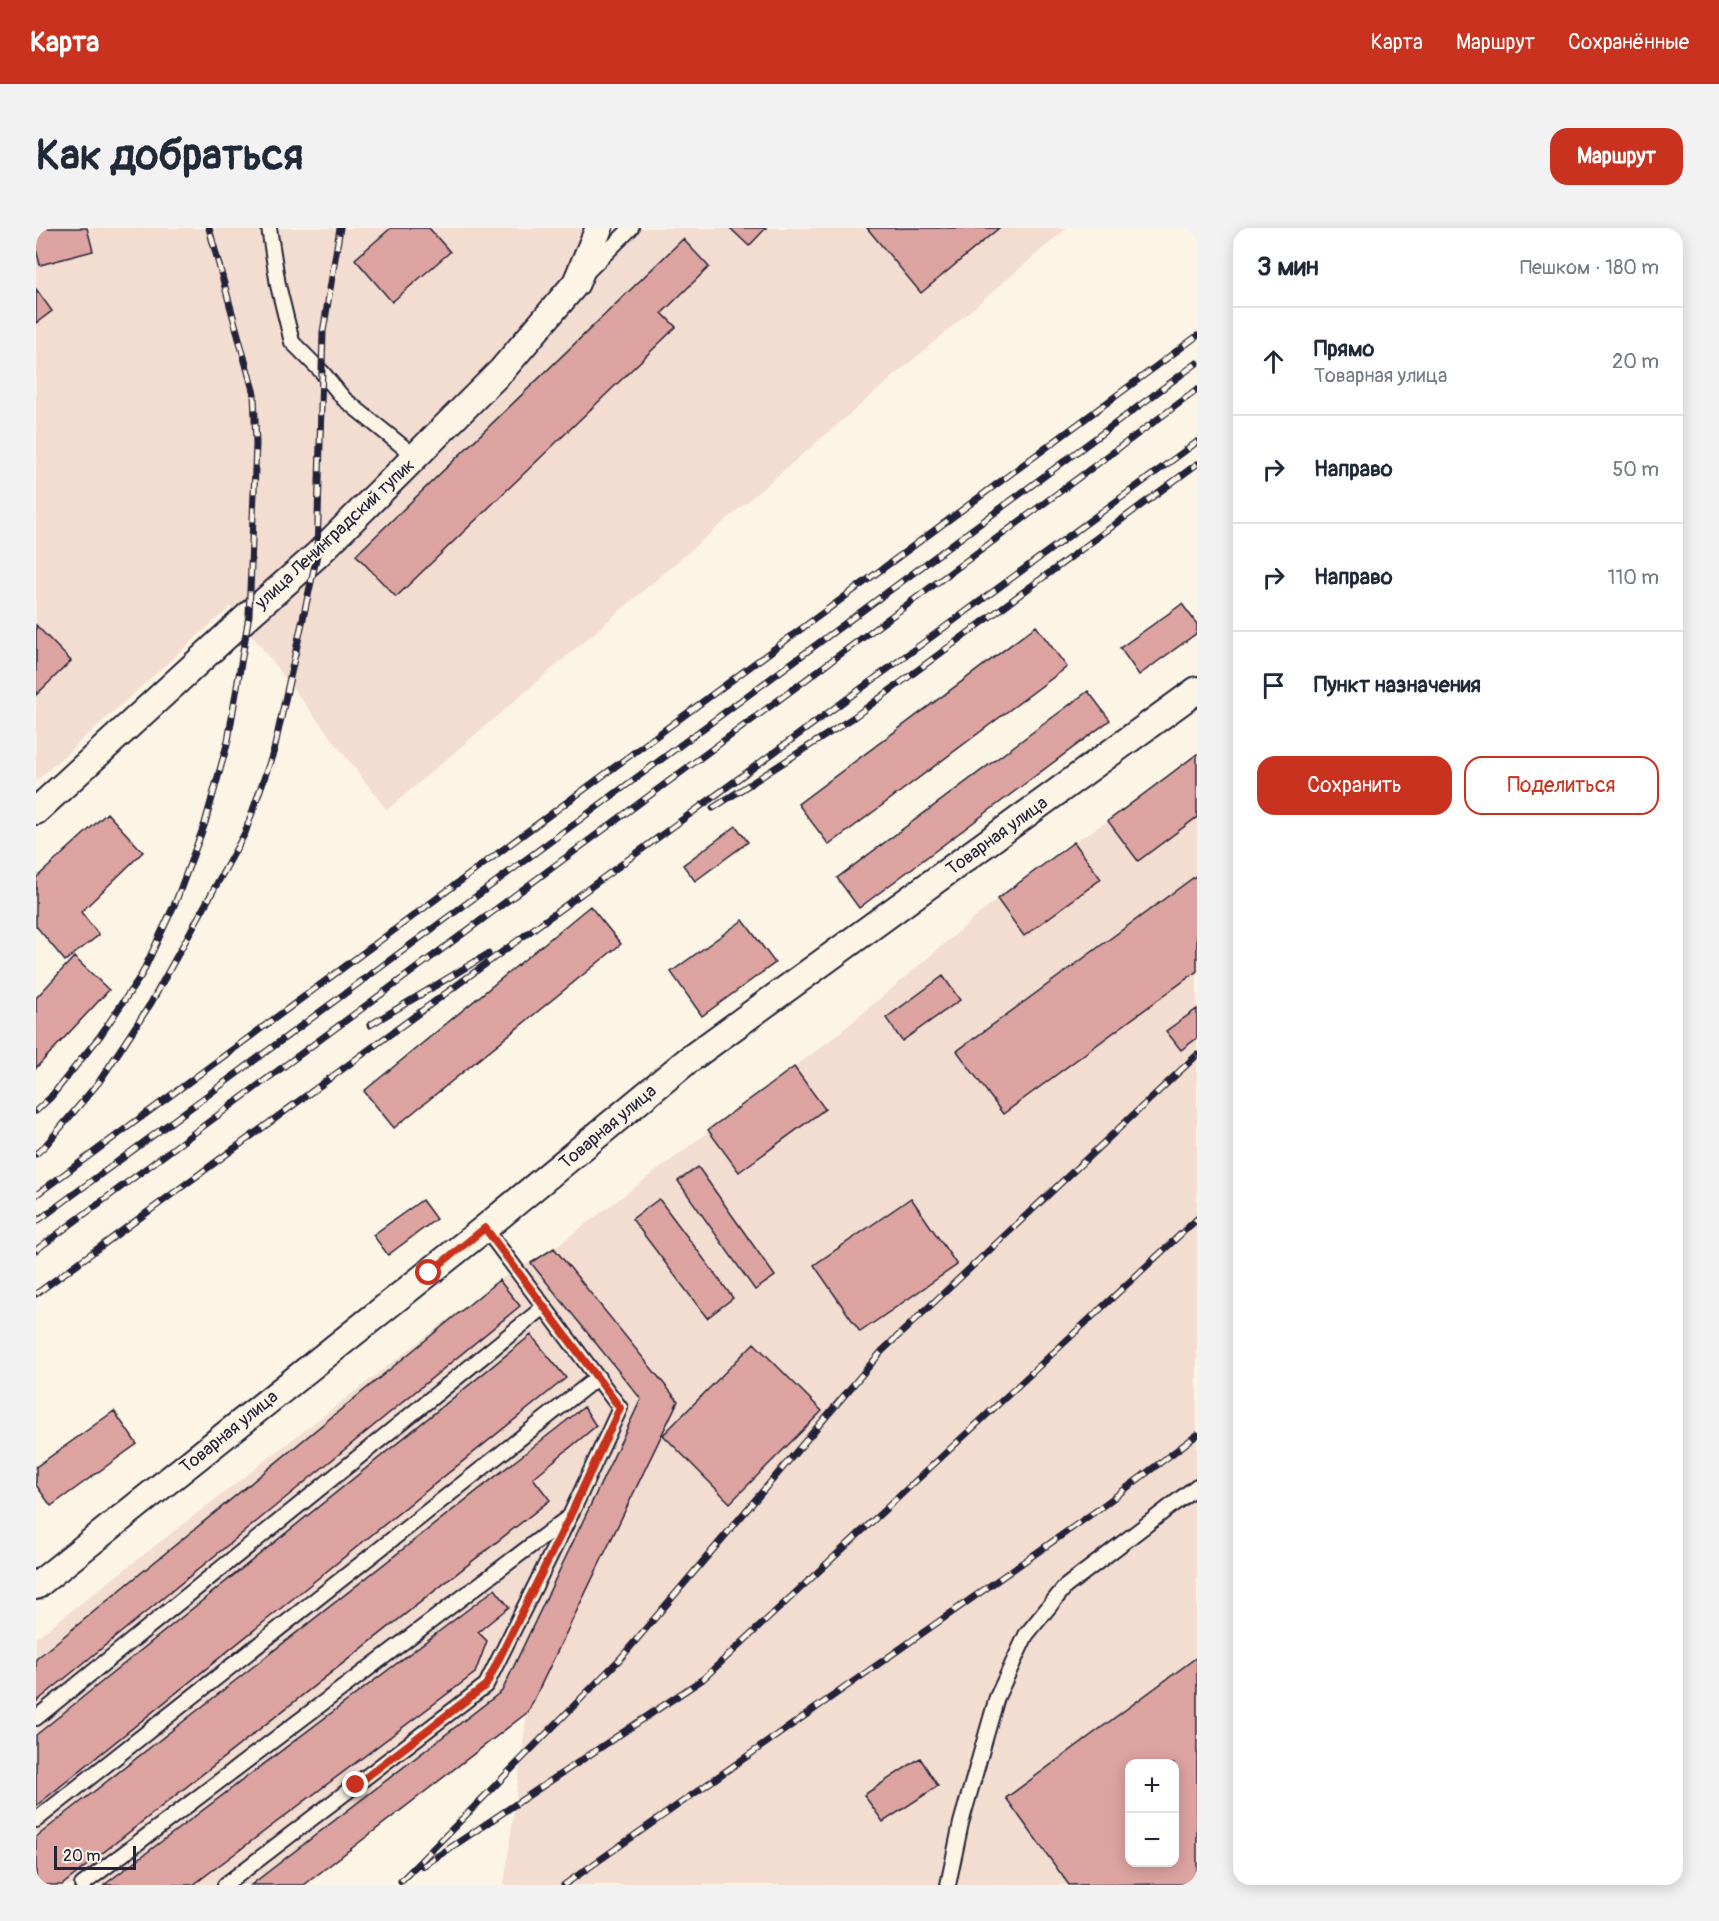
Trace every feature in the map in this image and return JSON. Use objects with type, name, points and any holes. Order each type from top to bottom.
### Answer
[{"type":"street","name":"улица Ленинградский тупик","points":[[36,811],[317,555],[417,458],[502,370],[576,283],[599,228]]},
{"type":"street","name":"Товарная улица","points":[[36,1586],[485,1228],[687,1061],[1197,690]]},
{"type":"lane","points":[[269,228],[278,285],[292,342],[322,372],[344,399],[417,458]]},
{"type":"lane","points":[[576,283],[631,228]]},
{"type":"lane","points":[[225,1885],[486,1685],[570,1516],[620,1408],[485,1228]]},
{"type":"lane","points":[[36,1718],[544,1307]]},
{"type":"lane","points":[[36,1820],[598,1377]]},
{"type":"lane","points":[[948,1885],[961,1823],[997,1697],[1026,1635],[1065,1587],[1197,1486]]},
{"type":"lane","points":[[82,1885],[570,1516]]},
{"type":"shaded area","points":[[36,228],[1067,228],[387,810],[230,607],[36,781]]},
{"type":"shaded area","points":[[1197,754],[1197,1885],[504,1885],[527,1713],[304,1885],[36,1885],[36,1638],[499,1280],[554,1248],[837,1035],[997,899],[1074,842],[1108,821]]},
{"type":"building","points":[[36,228],[87,228],[93,251],[40,265],[36,249]]},
{"type":"building","points":[[391,228],[429,228],[450,252],[392,302],[355,259]]},
{"type":"building","points":[[730,228],[766,228],[749,246]]},
{"type":"building","points":[[867,228],[999,228],[921,293]]},
{"type":"building","points":[[683,239],[709,267],[662,313],[676,327],[396,597],[356,555]]},
{"type":"building","points":[[36,289],[52,311],[36,323]]},
{"type":"building","points":[[1182,604],[1197,624],[1197,633],[1139,675],[1120,648]]},
{"type":"building","points":[[36,625],[71,661],[36,695]]},
{"type":"building","points":[[1036,626],[1067,667],[829,845],[798,804]]},
{"type":"building","points":[[1088,691],[1110,720],[859,908],[837,878]]},
{"type":"building","points":[[1197,754],[1197,817],[1138,861],[1108,821]]},
{"type":"building","points":[[107,813],[143,852],[81,912],[99,935],[65,961],[36,926],[36,878]]},
{"type":"building","points":[[736,826],[748,842],[695,881],[683,865]]},
{"type":"building","points":[[1074,842],[1101,879],[1024,936],[997,899]]},
{"type":"building","points":[[1197,875],[1197,971],[1003,1114],[957,1051]]},
{"type":"building","points":[[590,906],[621,944],[394,1128],[364,1091]]},
{"type":"building","points":[[743,920],[775,963],[702,1016],[671,972]]},
{"type":"building","points":[[74,957],[109,990],[36,1068],[36,998]]},
{"type":"building","points":[[943,976],[960,1000],[902,1041],[886,1018]]},
{"type":"building","points":[[1197,1009],[1197,1038],[1181,1050],[1166,1031]]},
{"type":"building","points":[[794,1067],[825,1109],[739,1172],[708,1130]]},
{"type":"building","points":[[698,1167],[775,1276],[755,1290],[678,1181]]},
{"type":"building","points":[[911,1198],[957,1265],[860,1332],[814,1265]]},
{"type":"building","points":[[659,1199],[733,1298],[707,1318],[632,1219]]},
{"type":"building","points":[[422,1200],[436,1219],[388,1255],[373,1235]]},
{"type":"building","points":[[554,1248],[678,1401],[528,1712],[304,1885],[251,1885],[502,1691],[641,1399],[531,1263]]},
{"type":"building","points":[[499,1280],[520,1306],[36,1702],[36,1659]]},
{"type":"building","points":[[531,1335],[566,1378],[36,1806],[36,1735]]},
{"type":"building","points":[[754,1343],[822,1411],[730,1503],[663,1435]]},
{"type":"building","points":[[584,1407],[596,1426],[533,1478],[550,1500],[62,1885],[40,1885],[36,1879],[36,1837]]},
{"type":"building","points":[[114,1411],[137,1444],[51,1506],[36,1485],[36,1467]]},
{"type":"building","points":[[495,1589],[509,1607],[478,1632],[487,1641],[475,1673],[193,1885],[104,1885]]},
{"type":"building","points":[[1197,1657],[1197,1884],[1069,1885],[1006,1798]]},
{"type":"building","points":[[920,1758],[938,1786],[883,1822],[864,1795]]},
{"type":"railway","points":[[36,1111],[50,1098],[100,1036],[142,974],[176,901],[205,823],[228,741],[249,615],[256,444],[254,394],[209,228]]},
{"type":"railway","points":[[36,1154],[99,1082],[151,1003],[245,833],[274,750],[317,555],[323,332],[340,228]]},
{"type":"railway","points":[[36,1195],[1197,336]]},
{"type":"railway","points":[[36,1222],[1197,363]]},
{"type":"railway","points":[[36,1250],[1197,390]]},
{"type":"railway","points":[[36,1294],[1197,442]]},
{"type":"railway","points":[[713,808],[854,717],[1197,464]]},
{"type":"railway","points":[[370,1025],[488,954]]},
{"type":"railway","points":[[401,1881],[620,1659],[882,1351],[1197,1055]]},
{"type":"railway","points":[[423,1866],[703,1679],[1197,1219]]},
{"type":"railway","points":[[564,1885],[1096,1511],[1197,1435]]},
{"type":"route","points":[[356,1785],[486,1685],[570,1516],[620,1408],[485,1228],[429,1273]]}]
